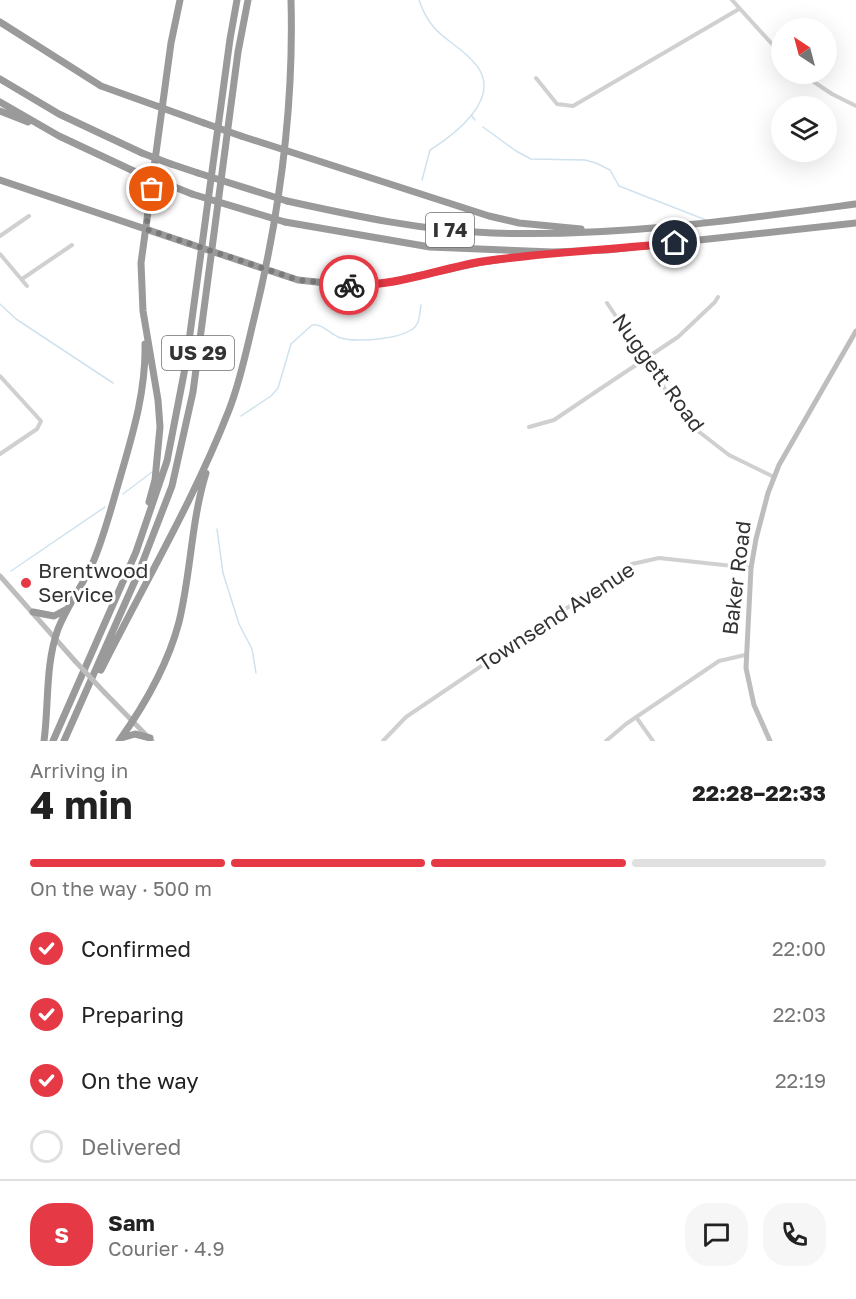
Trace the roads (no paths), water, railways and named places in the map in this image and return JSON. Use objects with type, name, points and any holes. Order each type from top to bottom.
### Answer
[{"type":"highway","points":[[142,534],[155,480],[160,427],[140,277],[173,33],[180,0]]},
{"type":"highway","name":"US 29","points":[[53,741],[142,534],[167,461],[178,414],[237,0]]},
{"type":"highway","name":"US 29","points":[[64,741],[160,522],[182,447],[193,392],[238,52],[248,0]]},
{"type":"highway","points":[[88,689],[97,678],[177,524],[215,445],[242,371],[266,270],[284,151],[292,50],[291,0]]},
{"type":"highway","points":[[0,22],[101,86],[284,151],[489,216],[519,223],[616,232]]},
{"type":"highway","name":"I 74","points":[[0,78],[59,114],[171,164],[287,201],[419,227],[492,233],[616,232],[856,204]]},
{"type":"highway","name":"I 74","points":[[0,102],[59,136],[140,174],[192,194],[285,222],[430,247],[553,252],[607,250],[856,223]]},
{"type":"highway","points":[[0,111],[59,136]]},
{"type":"highway","points":[[0,180],[298,280],[355,286],[391,282],[477,263],[553,252]]},
{"type":"highway","points":[[44,741],[48,675],[55,639],[101,542],[137,422],[144,379],[144,317]]},
{"type":"highway","points":[[120,739],[133,720],[166,657],[179,623],[187,582],[195,511],[215,445]]},
{"type":"highway","points":[[33,612],[54,616],[69,607]]},
{"type":"highway","points":[[120,739],[135,734],[151,740]]},
{"type":"street","points":[[732,0],[771,43]]},
{"type":"street","points":[[536,78],[557,104],[573,106],[739,9]]},
{"type":"street","points":[[817,84],[856,106]]},
{"type":"street","points":[[0,236],[29,216]]},
{"type":"street","points":[[22,279],[72,245]]},
{"type":"street","points":[[0,254],[27,286]]},
{"type":"street","points":[[529,427],[554,420],[678,337],[716,302],[718,297]]},
{"type":"street","name":"Nuggett Road","points":[[607,303],[682,414],[698,431],[729,455],[774,477]]},
{"type":"street","name":"Baker Road","points":[[770,741],[754,705],[748,684],[745,655],[751,568],[762,513],[774,477],[798,430],[856,332]]},
{"type":"street","points":[[0,376],[39,417],[40,423],[37,429],[0,454]]},
{"type":"street","name":"Townsend Avenue","points":[[383,741],[406,717],[632,564],[659,558],[751,568]]},
{"type":"street","points":[[0,576],[75,661],[151,740]]},
{"type":"street","points":[[606,741],[636,717],[719,661],[745,655]]},
{"type":"street","points":[[636,717],[653,741]]},
{"type":"waterway","points":[[419,0],[431,24],[438,32],[477,66],[483,78],[484,91],[472,115],[462,126],[430,150],[422,180]]},
{"type":"waterway","points":[[471,115],[475,120]]},
{"type":"waterway","points":[[483,127],[531,159],[585,160],[596,163],[610,170],[619,186],[706,220]]},
{"type":"waterway","points":[[0,304],[16,319],[113,383]]},
{"type":"waterway","points":[[241,416],[271,396],[278,388],[291,344],[312,325],[348,339],[370,340],[394,336],[412,329],[417,324],[421,305]]},
{"type":"waterway","points":[[123,494],[152,472]]},
{"type":"waterway","points":[[11,571],[105,507]]},
{"type":"waterway","points":[[217,529],[223,573],[239,624],[252,649],[256,673]]},
{"type":"place","name":"Brentwood Service","points":[[26,583]]}]
